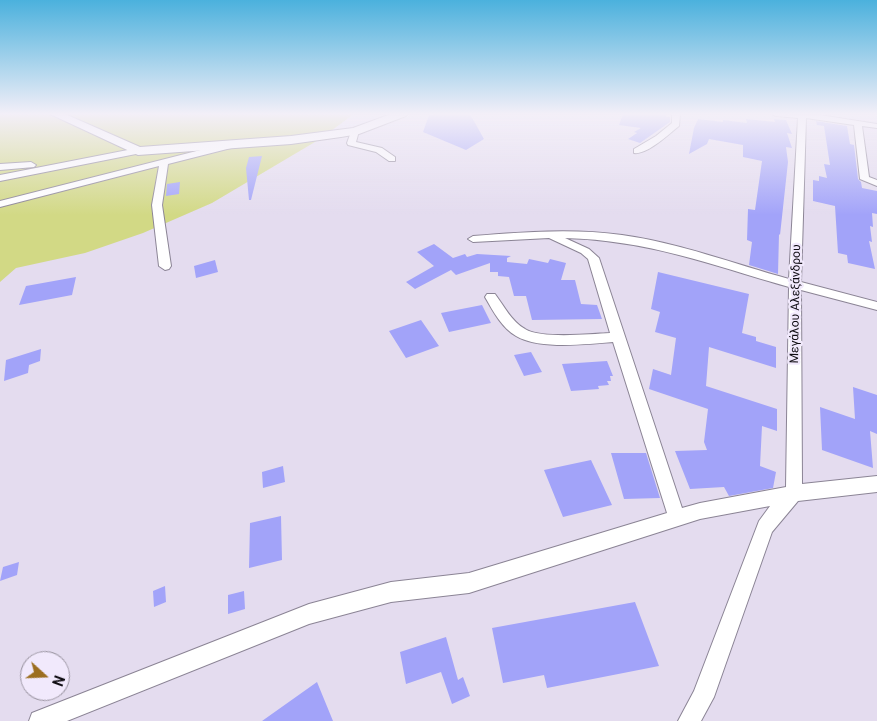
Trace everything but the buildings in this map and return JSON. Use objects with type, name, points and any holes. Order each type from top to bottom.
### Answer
[{"type":"street","points":[[131,148],[138,151]]},
{"type":"street","points":[[0,178],[138,151],[185,148]]},
{"type":"street","points":[[0,204],[221,148]]},
{"type":"street","points":[[370,148],[379,150],[392,159]]},
{"type":"street","points":[[637,151],[642,148]]},
{"type":"street","name":"Μεγάλου Αλεξάνδρου","points":[[794,493],[795,285],[801,148]]},
{"type":"street","points":[[862,148],[866,179],[877,183]]},
{"type":"street","points":[[164,162],[157,205],[166,266]]},
{"type":"street","points":[[0,166],[72,164]]},
{"type":"street","points":[[546,235],[585,251],[593,258],[677,518]]},
{"type":"street","points":[[473,240],[546,235],[592,235],[650,243],[795,285],[877,306]]},
{"type":"street","points":[[492,297],[506,321],[522,334],[547,339],[618,337]]},
{"type":"street","points":[[40,721],[309,614],[391,592],[469,583],[700,511],[794,493],[877,484]]},
{"type":"street","points":[[689,721],[702,697],[765,527],[780,506],[794,493]]},
{"type":"green space","points":[[0,148],[305,148],[212,203],[143,233],[85,253],[16,268],[0,282]]}]
